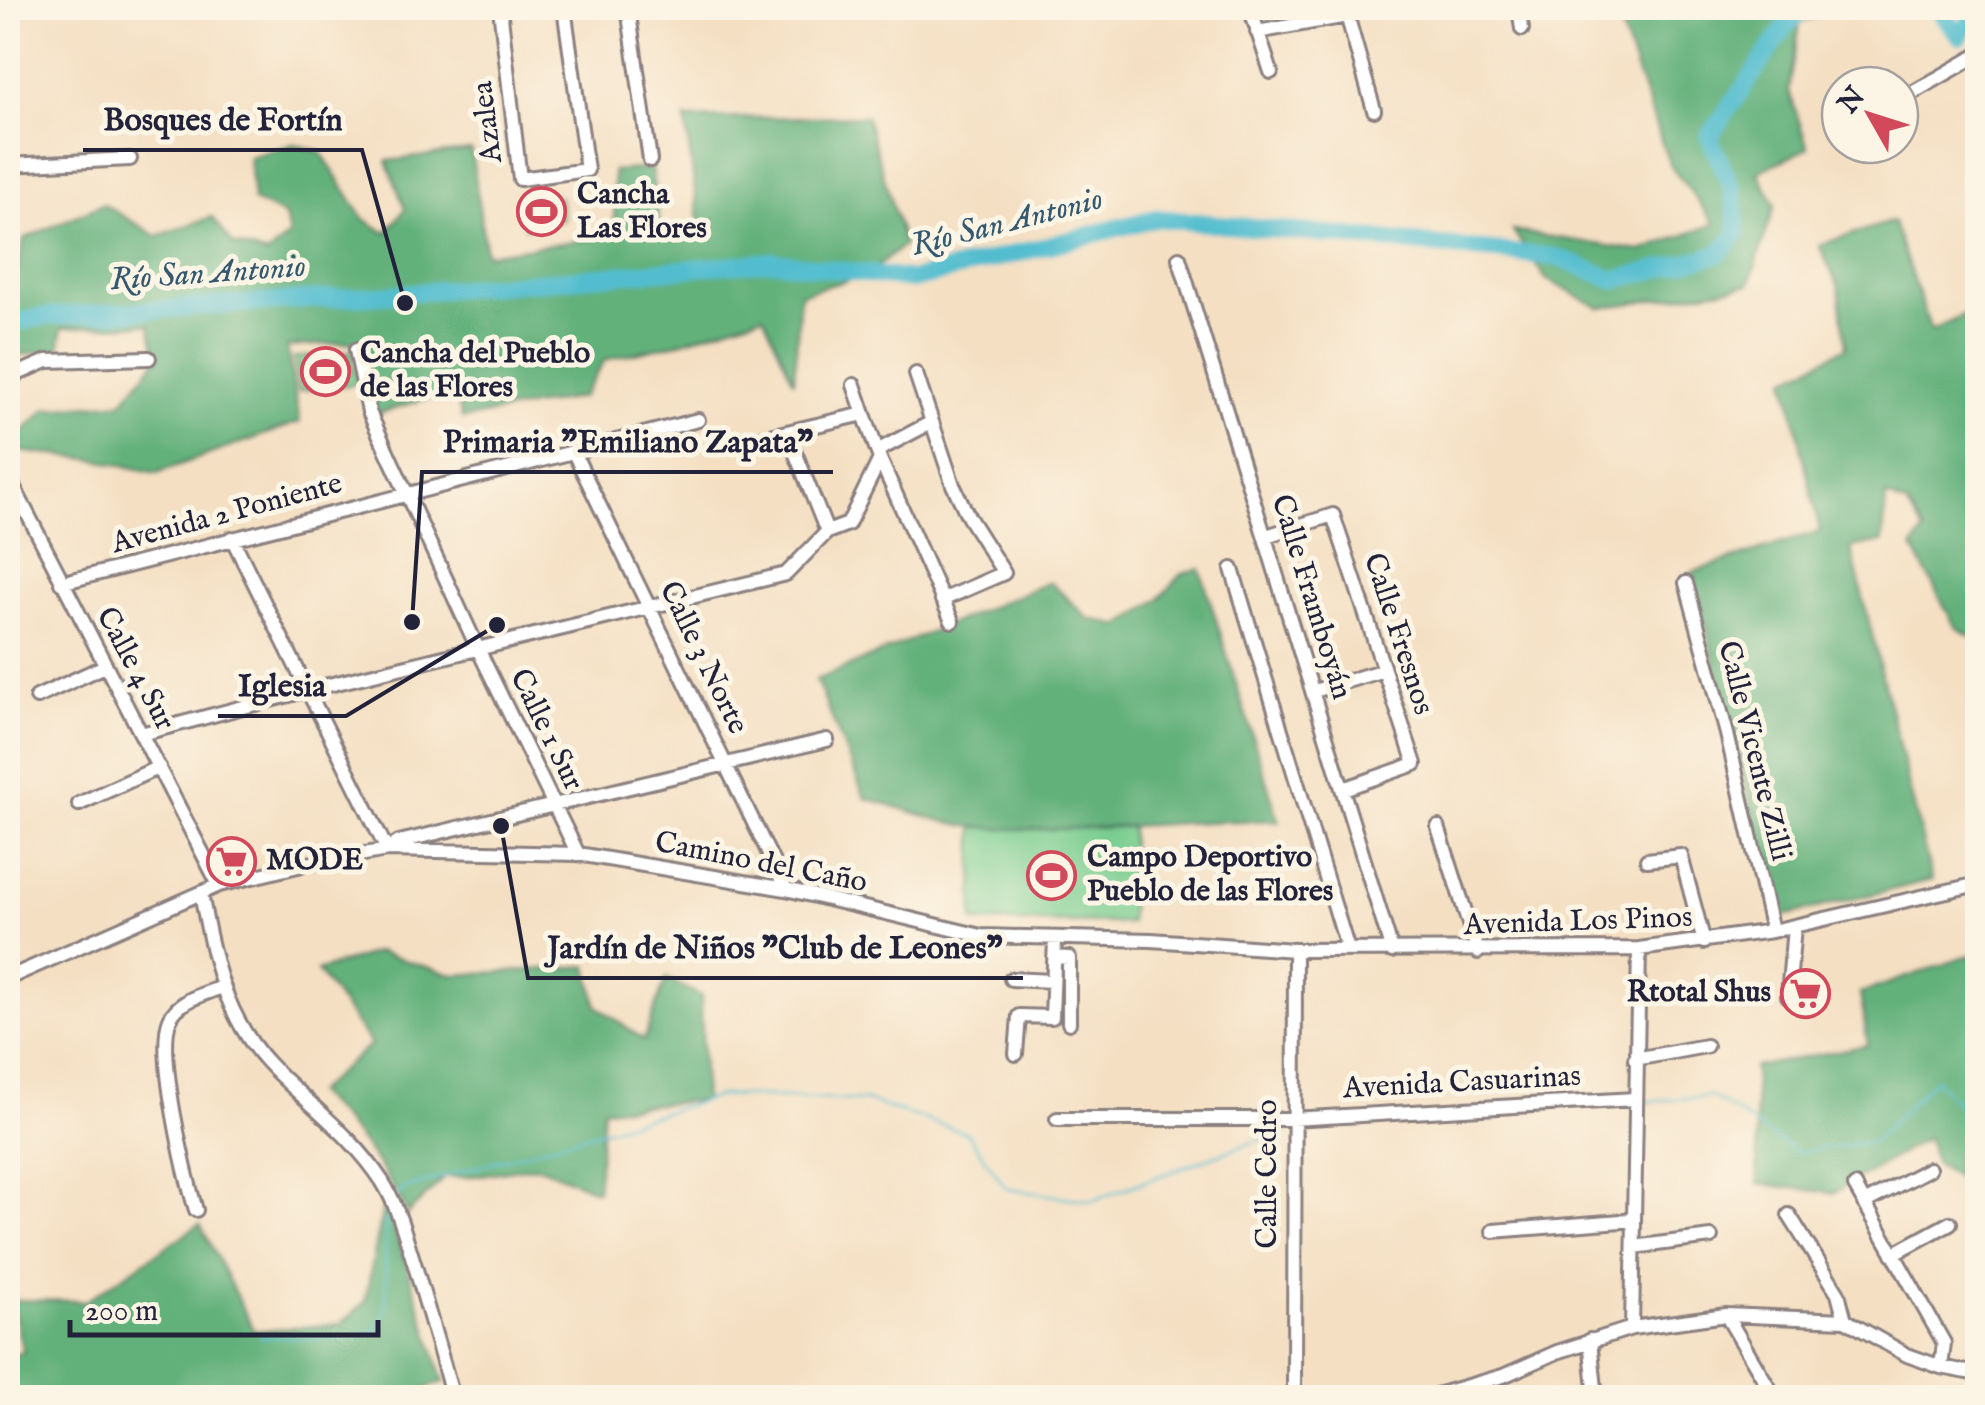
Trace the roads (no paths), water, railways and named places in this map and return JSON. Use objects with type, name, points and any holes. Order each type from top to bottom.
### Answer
[{"type":"street","name":"Azalea","points":[[500,8],[520,179],[587,170],[564,8]]},
{"type":"street","points":[[628,8],[650,160]]},
{"type":"street","points":[[1250,8],[1271,72]]},
{"type":"street","points":[[1519,8],[1522,29]]},
{"type":"street","points":[[1257,32],[1346,12],[1374,110]]},
{"type":"street","points":[[1920,88],[1978,55]]},
{"type":"street","points":[[8,165],[130,159]]},
{"type":"street","name":"Calle Framboyán","points":[[1179,258],[1392,951]]},
{"type":"street","name":"Calle 1 Sur","points":[[356,350],[370,412],[578,854]]},
{"type":"street","points":[[8,378],[47,361],[149,358]]},
{"type":"street","points":[[916,374],[953,485],[968,518],[1004,574],[942,600]]},
{"type":"street","points":[[854,385],[878,455],[952,621]]},
{"type":"street","points":[[761,438],[864,414]]},
{"type":"street","name":"Avenida 2 Poniente","points":[[61,584],[698,420]]},
{"type":"street","points":[[141,734],[786,574],[827,532],[848,524],[878,455],[932,422]]},
{"type":"street","points":[[787,432],[827,532]]},
{"type":"street","name":"Calle 3 Norte","points":[[573,450],[786,888]]},
{"type":"street","name":"Calle 4 Sur","points":[[9,484],[220,885]]},
{"type":"street","name":"Calle Fresnos","points":[[1266,536],[1333,515],[1414,764],[1343,790]]},
{"type":"street","points":[[232,538],[387,850],[399,842],[826,740]]},
{"type":"street","points":[[1232,569],[1348,950]]},
{"type":"street","name":"Calle Vicente Zilli","points":[[1686,583],[1727,734],[1772,931]]},
{"type":"street","points":[[38,697],[105,666]]},
{"type":"street","points":[[1314,691],[1384,670]]},
{"type":"street","points":[[78,804],[159,767]]},
{"type":"street","points":[[1438,828],[1478,952]]},
{"type":"street","name":"Camino del Caño","points":[[8,978],[220,885],[387,850],[578,854],[786,888],[981,936],[1151,940],[1295,950]]},
{"type":"street","points":[[1648,860],[1676,855],[1684,859],[1704,942]]},
{"type":"street","name":"Avenida Los Pinos","points":[[1295,950],[1639,949],[1772,931],[1978,884]]},
{"type":"street","points":[[201,892],[222,987],[257,1049],[336,1124],[384,1184],[401,1222],[453,1398]]},
{"type":"street","points":[[1788,996],[1794,926]]},
{"type":"street","points":[[1016,1054],[1019,1016],[1052,1017],[1054,939]]},
{"type":"street","points":[[1632,1328],[1639,949]]},
{"type":"street","name":"Calle Cedro","points":[[1294,1398],[1295,950]]},
{"type":"street","points":[[1054,957],[1070,958],[1069,1022]]},
{"type":"street","points":[[1011,979],[1052,981]]},
{"type":"street","points":[[196,1210],[185,1176],[166,1046],[170,1019],[178,1009],[222,987]]},
{"type":"street","points":[[1635,1059],[1706,1046]]},
{"type":"street","name":"Avenida Casuarinas","points":[[1058,1119],[1292,1119],[1635,1099]]},
{"type":"street","points":[[1864,1203],[1930,1169]]},
{"type":"street","points":[[1855,1186],[1944,1343],[1941,1366]]},
{"type":"street","points":[[1788,1216],[1838,1292],[1845,1320]]},
{"type":"street","points":[[1493,1231],[1634,1220]]},
{"type":"street","points":[[1893,1254],[1950,1223]]},
{"type":"street","points":[[1634,1247],[1711,1237]]},
{"type":"street","points":[[1726,1315],[1775,1398]]},
{"type":"street","points":[[1426,1398],[1454,1395],[1590,1340],[1632,1328],[1726,1315],[1845,1320],[1907,1355],[1978,1374]]},
{"type":"street","points":[[1590,1340],[1596,1398]]},
{"type":"waterway","name":"Río San Antonio","points":[[8,325],[41,317],[383,295],[773,261],[912,280],[1156,218],[1556,257],[1615,280],[1719,254],[1738,233],[1733,190],[1709,137],[1789,22],[1809,8]]},
{"type":"waterway","name":"Río San Antonio","points":[[1937,8],[1960,36],[1978,10]]},
{"type":"waterway","points":[[1641,1102],[1711,1096],[1797,1152],[1873,1142],[1935,1079],[1978,1126]]},
{"type":"waterway","points":[[396,1196],[405,1188],[723,1095],[867,1101],[967,1133],[1007,1189],[1091,1201],[1289,1129]]},
{"type":"waterway","points":[[1302,1127],[1439,1117]]},
{"type":"waterway","points":[[260,1337],[356,1339],[376,1330],[386,1309],[389,1207]]},
{"type":"place","name":"Cancha Las Flores","points":[[542,212]]},
{"type":"place","name":"Bosques de Fortín","points":[[405,303]]},
{"type":"place","name":"Cancha del Pueblo de las Flores","points":[[325,371]]},
{"type":"place","name":"Primaria \"Emiliano Zapata\"","points":[[412,622]]},
{"type":"place","name":"Iglesia","points":[[497,625]]},
{"type":"place","name":"Jardín de Niños \"Club de Leones\"","points":[[501,826]]},
{"type":"place","name":"MODE","points":[[231,861]]},
{"type":"place","name":"Campo Deportivo Pueblo de las Flores","points":[[1052,875]]},
{"type":"place","name":"Rtotal Shus","points":[[1806,993]]}]
